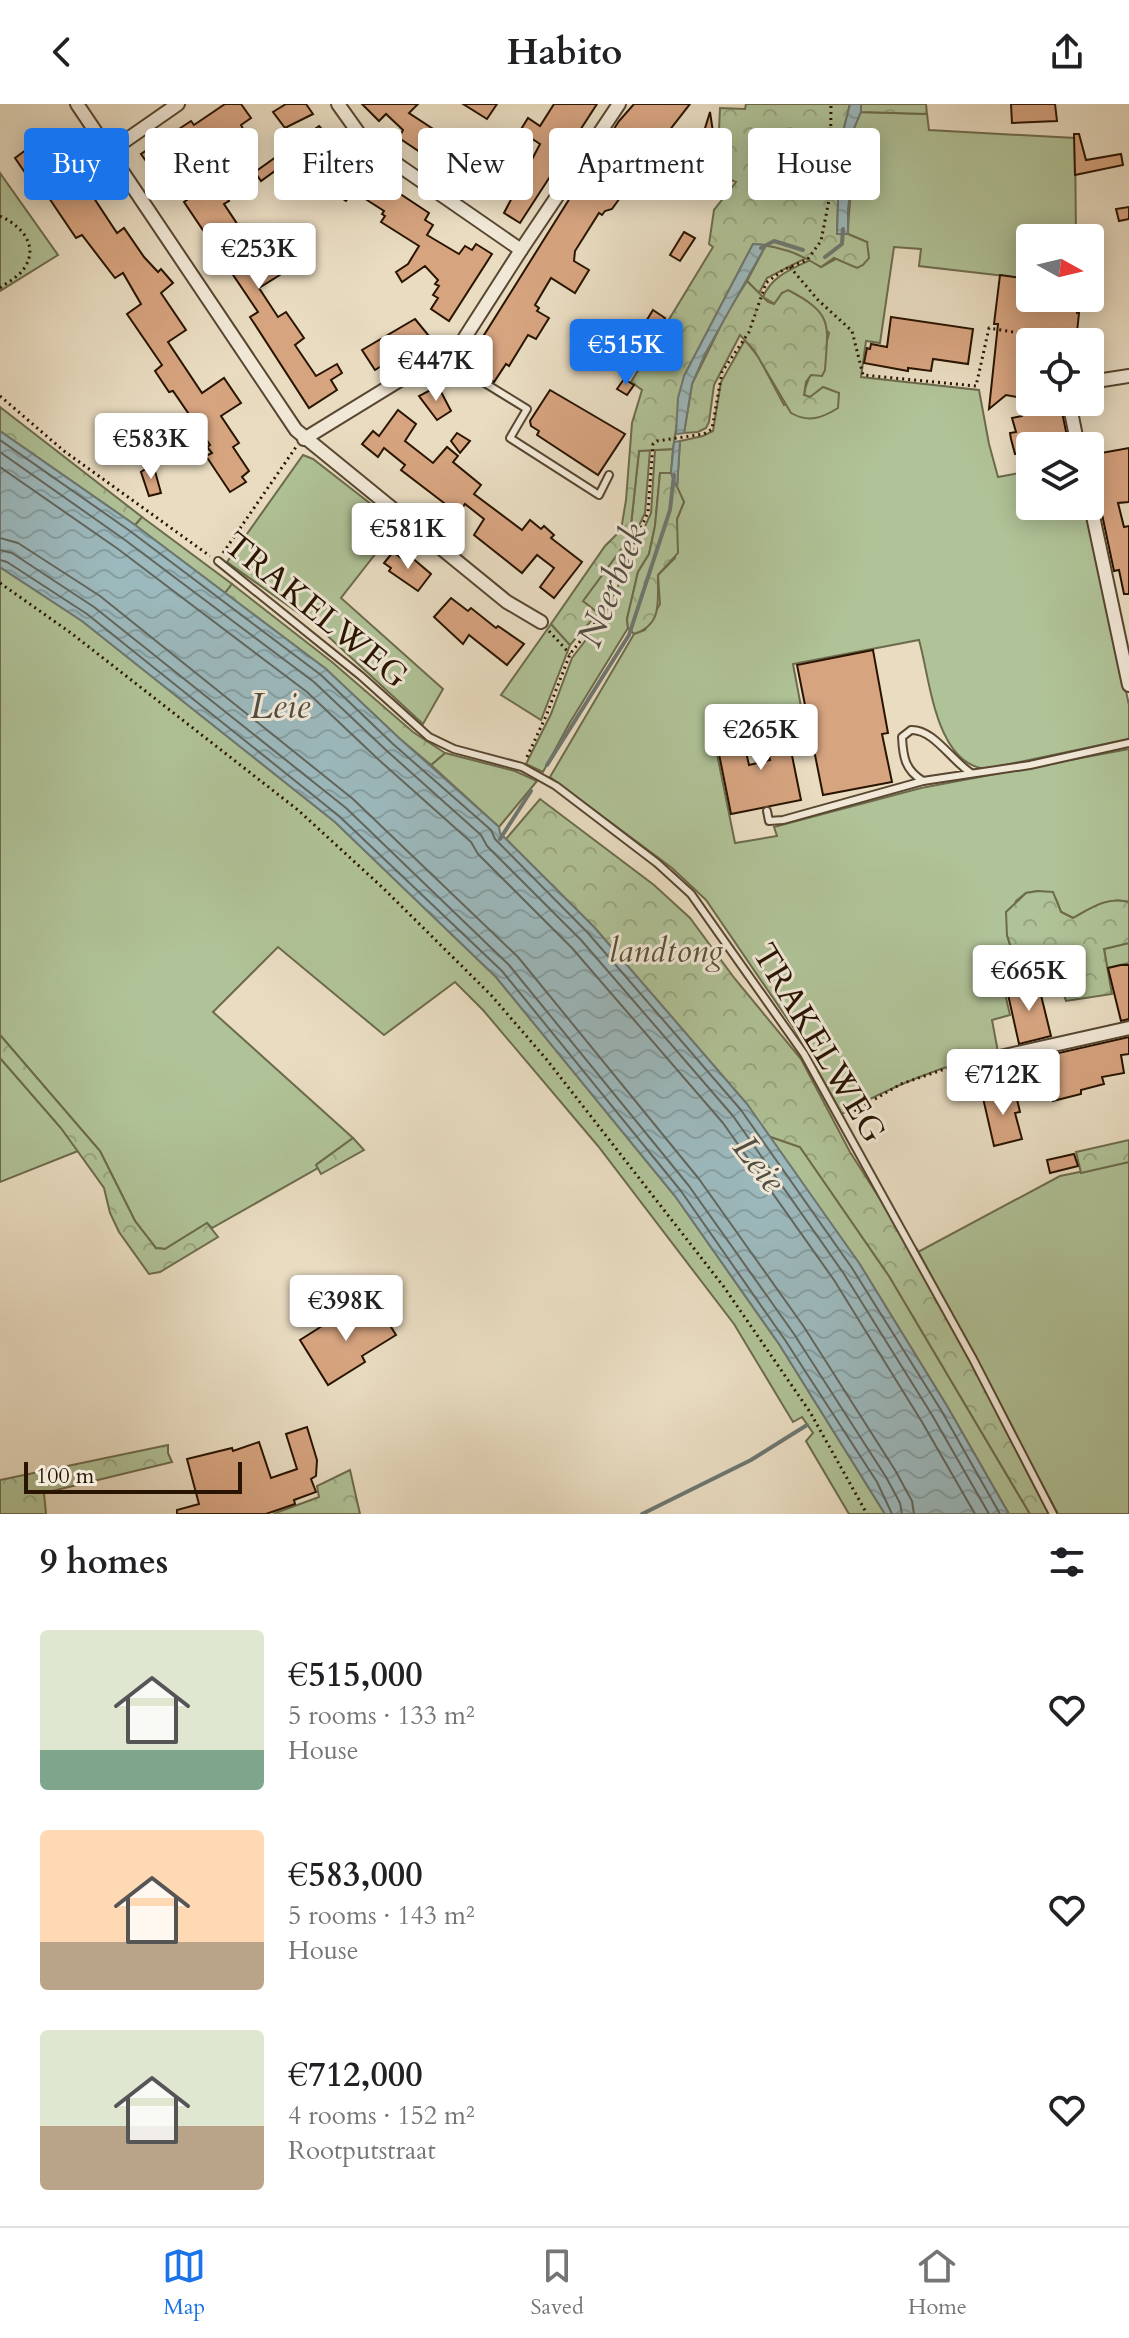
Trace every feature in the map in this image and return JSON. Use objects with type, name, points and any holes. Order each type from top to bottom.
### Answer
[{"type":"street","points":[[77,104],[93,128]]},
{"type":"street","points":[[129,138],[178,104]]},
{"type":"street","points":[[338,104],[365,142],[521,250]]},
{"type":"street","points":[[304,439],[462,342],[619,104]]},
{"type":"street","points":[[129,181],[304,439],[507,602],[541,622]]},
{"type":"street","points":[[1104,380],[1129,376]]},
{"type":"street","points":[[1094,520],[1129,685]]},
{"type":"street","points":[[991,1059],[1129,1028]]},
{"type":"lane","points":[[441,356],[527,409],[510,438],[599,495],[609,475]]},
{"type":"lane","name":"TRAKELWEG","points":[[218,561],[361,676],[429,737],[454,749],[522,767],[568,796],[657,863],[691,894],[804,1054],[973,1359],[1053,1514]]},
{"type":"lane","points":[[923,781],[906,766],[902,752],[902,737],[911,730],[928,733],[956,764],[971,773]]},
{"type":"lane","points":[[767,811],[769,821],[783,820],[923,781],[1030,765],[1129,743]]},
{"type":"path","points":[[522,767],[570,654],[607,608],[648,512],[653,444],[704,434],[712,429],[722,372],[749,332],[766,283],[773,276],[807,260],[821,241],[830,195],[831,104]]},
{"type":"path","points":[[0,216],[21,228],[29,250],[25,267],[0,288]]},
{"type":"path","points":[[790,267],[818,300],[852,331],[863,375],[976,386],[989,328],[1016,333]]},
{"type":"path","name":"TRAKELWEG","points":[[2,399],[64,451],[218,561]]},
{"type":"path","points":[[218,561],[304,439]]},
{"type":"path","points":[[0,583],[71,633],[298,810],[491,995],[604,1131],[724,1287],[810,1412],[867,1514]]},
{"type":"path","points":[[541,622],[570,654]]},
{"type":"path","points":[[839,1120],[901,1084],[942,1070],[991,1059]]},
{"type":"green space","points":[[746,104],[850,104],[844,128],[748,128],[748,200],[838,200],[837,233],[867,242],[869,258],[857,268],[834,258],[821,267],[788,251],[753,244],[684,376],[673,449],[639,451],[631,525],[625,544],[583,601],[598,613],[570,645],[551,624],[605,546],[621,530],[632,423],[642,390],[631,382],[713,247],[709,244],[714,210],[722,200],[732,200],[732,187],[736,182],[732,180],[732,128],[719,128],[720,108],[745,109]]},
{"type":"green space","points":[[861,104],[926,104],[927,114],[861,112]]},
{"type":"green space","points":[[861,112],[927,114],[929,130],[1075,138],[1076,224],[1016,224],[1016,277],[919,266],[921,249],[894,247],[880,343],[866,341],[861,377],[979,390],[998,477],[1016,474],[1016,520],[1089,520],[1129,705],[1129,739],[986,769],[969,764],[945,736],[919,640],[793,664],[802,712],[761,720],[763,739],[716,749],[735,843],[777,836],[774,827],[921,788],[1129,749],[1129,902],[1107,902],[1073,918],[1061,912],[1056,899],[1038,891],[1026,893],[1016,901],[1007,935],[1022,980],[1003,985],[1010,1015],[992,1020],[998,1052],[918,1077],[842,1114],[793,1027],[706,900],[672,868],[550,777],[634,634],[645,630],[660,604],[658,575],[675,558],[677,519],[684,502],[677,488],[680,441],[713,431],[721,382],[745,340],[759,358],[784,405],[810,397],[804,395],[806,387],[829,333],[782,293],[775,304],[763,297],[771,284],[789,271],[810,260],[821,267],[867,242],[848,234],[850,200],[880,200],[880,128],[854,128]]},
{"type":"green space","points":[[0,173],[58,255],[0,291]]},
{"type":"green space","points":[[766,245],[777,245],[806,258],[767,278],[759,293],[747,281]]},
{"type":"green space","points":[[747,281],[768,302],[774,304],[788,290],[821,314],[827,331],[825,370],[822,376],[811,375],[806,382],[804,395],[810,397],[823,387],[839,393],[838,408],[815,418],[791,413],[754,350],[740,335],[714,385],[706,428],[684,433],[692,384],[727,313]]},
{"type":"green space","points":[[0,407],[142,517],[135,525],[0,431]]},
{"type":"green space","points":[[673,449],[671,473],[660,473],[655,526],[649,554],[638,572],[627,619],[628,628],[543,772],[526,764],[551,714],[572,658],[605,615],[651,513],[655,450]]},
{"type":"green space","points":[[650,450],[645,513],[598,613],[582,602],[625,544],[631,525],[639,451]]},
{"type":"green space","points":[[303,455],[313,459],[398,525],[341,598],[443,689],[423,724],[318,627],[227,562]]},
{"type":"green space","points":[[660,473],[671,473],[684,502],[677,519],[678,553],[658,575],[655,618],[644,630],[634,634],[628,628],[627,619],[638,572],[649,554]]},
{"type":"green space","points":[[142,517],[232,584],[225,593],[135,525]]},
{"type":"green space","points":[[0,567],[82,621],[335,822],[496,977],[675,1196],[779,1344],[885,1514],[849,1514],[806,1441],[813,1433],[802,1417],[793,1422],[734,1324],[598,1146],[483,1010],[455,982],[384,1035],[278,947],[213,1012],[353,1138],[317,1164],[318,1168],[212,1228],[207,1223],[165,1249],[156,1248],[135,1221],[100,1151],[0,1035]]},
{"type":"green space","points":[[232,584],[332,662],[413,732],[445,753],[431,765],[326,669],[225,593]]},
{"type":"green space","points":[[551,624],[570,645],[541,720],[501,695]]},
{"type":"green space","points":[[445,753],[515,771],[537,781],[499,827],[431,765]]},
{"type":"green space","name":"landtong","points":[[540,799],[654,885],[690,918],[801,1059],[850,1152],[905,1238],[917,1249],[1057,1514],[1030,1514],[889,1276],[800,1147],[768,1136],[747,1104],[594,927],[506,839]]},
{"type":"green space","points":[[1053,892],[1061,912],[1073,918],[1107,902],[1129,902],[1129,943],[1104,949],[1112,994],[1066,1001],[1058,978],[1004,990],[1003,985],[1021,979],[1007,935],[1006,912],[1026,893]]},
{"type":"green space","points":[[1129,943],[1129,963],[1107,968],[1104,949]]},
{"type":"green space","points":[[0,1035],[100,1151],[135,1221],[156,1248],[165,1249],[207,1223],[218,1237],[160,1272],[149,1274],[119,1232],[104,1188],[61,1128],[0,1058]]},
{"type":"green space","points":[[0,1058],[78,1151],[0,1182]]},
{"type":"green space","points":[[768,1136],[800,1147],[889,1276],[1030,1514],[1009,1514],[859,1263]]},
{"type":"green space","points":[[353,1138],[364,1150],[321,1174],[316,1165]]},
{"type":"green space","points":[[1129,1140],[1129,1162],[1081,1173],[1076,1152]]},
{"type":"green space","points":[[1129,1162],[1129,1514],[1058,1514],[918,1252],[1060,1176]]},
{"type":"green space","points":[[168,1445],[172,1462],[44,1493],[46,1514],[0,1514],[0,1480]]},
{"type":"green space","points":[[350,1470],[360,1514],[273,1514],[319,1497],[317,1486]]},
{"type":"water","points":[[850,104],[861,104],[854,128],[844,128]]},
{"type":"water","points":[[838,200],[849,200],[848,234],[837,234]]},
{"type":"water","points":[[753,244],[766,245],[705,354],[692,384],[684,433],[676,434],[678,398],[684,376]]},
{"type":"water","name":"Leie","points":[[0,431],[135,525],[326,669],[499,827],[500,833],[594,927],[747,1104],[859,1263],[1009,1514],[885,1514],[779,1344],[675,1196],[496,977],[335,822],[82,621],[0,567]]},
{"type":"water","points":[[680,441],[677,488],[671,473],[674,442]]},
{"type":"building","points":[[225,104],[241,104],[251,118],[241,125],[243,128],[180,128],[191,121],[194,125]]},
{"type":"building","points":[[286,104],[306,104],[313,114],[285,128],[273,112]]},
{"type":"building","points":[[362,104],[418,104],[409,113],[432,128],[418,128],[418,151],[402,140],[402,128],[386,114],[379,121]]},
{"type":"building","points":[[463,104],[497,104],[487,119]]},
{"type":"building","points":[[554,104],[597,104],[581,128],[549,128],[549,178],[520,223],[504,213],[511,200],[533,200],[533,157],[540,144],[533,139],[533,128],[522,128],[528,118],[540,126]]},
{"type":"building","points":[[634,104],[690,104],[671,128],[615,128]]},
{"type":"building","points":[[1011,104],[1055,104],[1057,121],[1012,123]]},
{"type":"building","points":[[710,112],[712,128],[705,128]]},
{"type":"building","points":[[1074,134],[1079,134],[1086,160],[1121,154],[1123,165],[1075,175]]},
{"type":"building","points":[[24,151],[24,171],[15,158]]},
{"type":"building","points":[[274,158],[274,172],[261,181],[258,170]]},
{"type":"building","points":[[402,195],[429,213],[425,220],[433,225],[427,235],[459,254],[465,246],[472,250],[476,244],[492,254],[449,321],[431,309],[438,298],[433,295],[439,286],[435,284],[438,280],[425,266],[402,282],[396,272],[408,264],[419,246],[381,222],[384,211],[367,200],[402,200]]},
{"type":"building","points":[[50,200],[95,200],[117,233],[124,228],[144,257],[158,272],[161,269],[173,283],[161,293],[186,330],[168,342],[202,393],[224,378],[241,403],[221,416],[239,443],[233,447],[249,471],[242,477],[246,482],[230,492],[206,456],[212,453],[207,447],[210,445],[173,391],[169,392],[155,371],[162,365],[127,314],[141,304],[123,273],[115,278],[82,235],[76,238]]},
{"type":"building","points":[[228,200],[224,204],[246,237],[250,234],[267,259],[271,255],[283,273],[259,288],[278,317],[286,312],[304,338],[295,345],[316,376],[337,364],[342,373],[331,380],[337,390],[309,408],[250,317],[258,312],[184,202]]},
{"type":"building","points":[[569,200],[618,200],[612,209],[602,215],[599,213],[575,251],[574,261],[589,270],[575,293],[551,278],[535,305],[539,308],[537,311],[549,318],[536,339],[528,335],[509,366],[506,364],[494,382],[471,367],[474,362],[469,359]]},
{"type":"building","points":[[1129,207],[1129,219],[1119,221],[1116,209]]},
{"type":"building","points":[[684,232],[695,238],[680,261],[670,255]]},
{"type":"building","points":[[1000,275],[1016,277],[1016,312],[1079,313],[1077,328],[1016,328],[1016,397],[1006,395],[989,409],[998,324],[994,324]]},
{"type":"building","points":[[653,310],[665,318],[657,331],[645,323]]},
{"type":"building","points":[[891,317],[973,329],[968,364],[933,359],[931,371],[908,368],[908,371],[864,363],[871,344],[887,347]]},
{"type":"building","points":[[415,319],[429,336],[375,370],[362,350]]},
{"type":"building","points":[[624,379],[634,385],[627,395],[617,389]]},
{"type":"building","points":[[438,386],[451,411],[437,420],[419,396]]},
{"type":"building","points":[[550,390],[625,434],[598,475],[537,435],[539,431],[531,426],[530,421]]},
{"type":"building","points":[[398,410],[416,424],[405,441],[433,463],[447,447],[458,456],[453,462],[481,485],[474,494],[522,530],[530,520],[541,529],[544,526],[554,535],[551,538],[582,562],[554,598],[540,587],[554,568],[537,555],[522,573],[474,535],[484,519],[465,504],[456,517],[445,509],[448,506],[401,470],[405,465],[384,448],[378,457],[362,444],[373,431],[379,436]]},
{"type":"building","points":[[1063,416],[1066,432],[1016,432],[1012,418]]},
{"type":"building","points":[[108,427],[116,437],[105,445],[98,435]]},
{"type":"building","points":[[1016,432],[1015,454],[1010,433]]},
{"type":"building","points":[[457,433],[470,441],[460,453],[451,441]]},
{"type":"building","points":[[1129,448],[1129,502],[1118,503],[1124,527],[1129,526],[1129,594],[1124,594],[1119,570],[1114,571],[1103,520],[1104,452]]},
{"type":"building","points":[[153,464],[161,493],[149,496],[141,472]]},
{"type":"building","points":[[393,552],[405,561],[410,556],[431,574],[418,591],[389,571],[391,568],[384,563]]},
{"type":"building","points":[[451,598],[524,644],[507,665],[469,635],[463,644],[434,617]]},
{"type":"building","points":[[873,650],[888,733],[882,734],[892,782],[823,795],[797,665]]},
{"type":"building","points":[[784,716],[801,800],[731,814],[718,749],[744,743],[749,765],[770,760],[762,721]]},
{"type":"building","points":[[1129,965],[1129,1019],[1121,1021],[1108,968]]},
{"type":"building","points":[[1038,983],[1051,1036],[1019,1044],[1007,990]]},
{"type":"building","points":[[1129,1037],[1129,1054],[1121,1055],[1124,1073],[1102,1077],[1104,1084],[1053,1101],[1052,1094],[1043,1095],[1041,1087],[1016,1093],[1010,1065]]},
{"type":"building","points":[[1015,1091],[1020,1112],[1015,1113],[1022,1139],[994,1146],[983,1098],[990,1093]]},
{"type":"building","points":[[1074,1154],[1078,1166],[1050,1173],[1047,1160]]},
{"type":"building","points":[[378,1306],[396,1335],[362,1356],[365,1362],[328,1385],[300,1340],[338,1316],[343,1326]]},
{"type":"building","points":[[307,1427],[317,1460],[316,1476],[311,1479],[316,1492],[294,1500],[295,1504],[266,1514],[177,1514],[177,1510],[199,1504],[187,1459],[232,1448],[233,1451],[259,1442],[271,1478],[297,1469],[286,1434]]},
{"type":"waterway","name":"Neerbeek","points":[[825,257],[842,244],[843,229]]},
{"type":"waterway","name":"Neerbeek","points":[[761,248],[774,241],[803,250]]},
{"type":"waterway","name":"Neerbeek","points":[[547,765],[629,635],[670,510],[674,475]]},
{"type":"waterway","name":"Neerbeek","points":[[500,839],[531,791]]},
{"type":"waterway","points":[[642,1514],[751,1460],[807,1425]]}]
